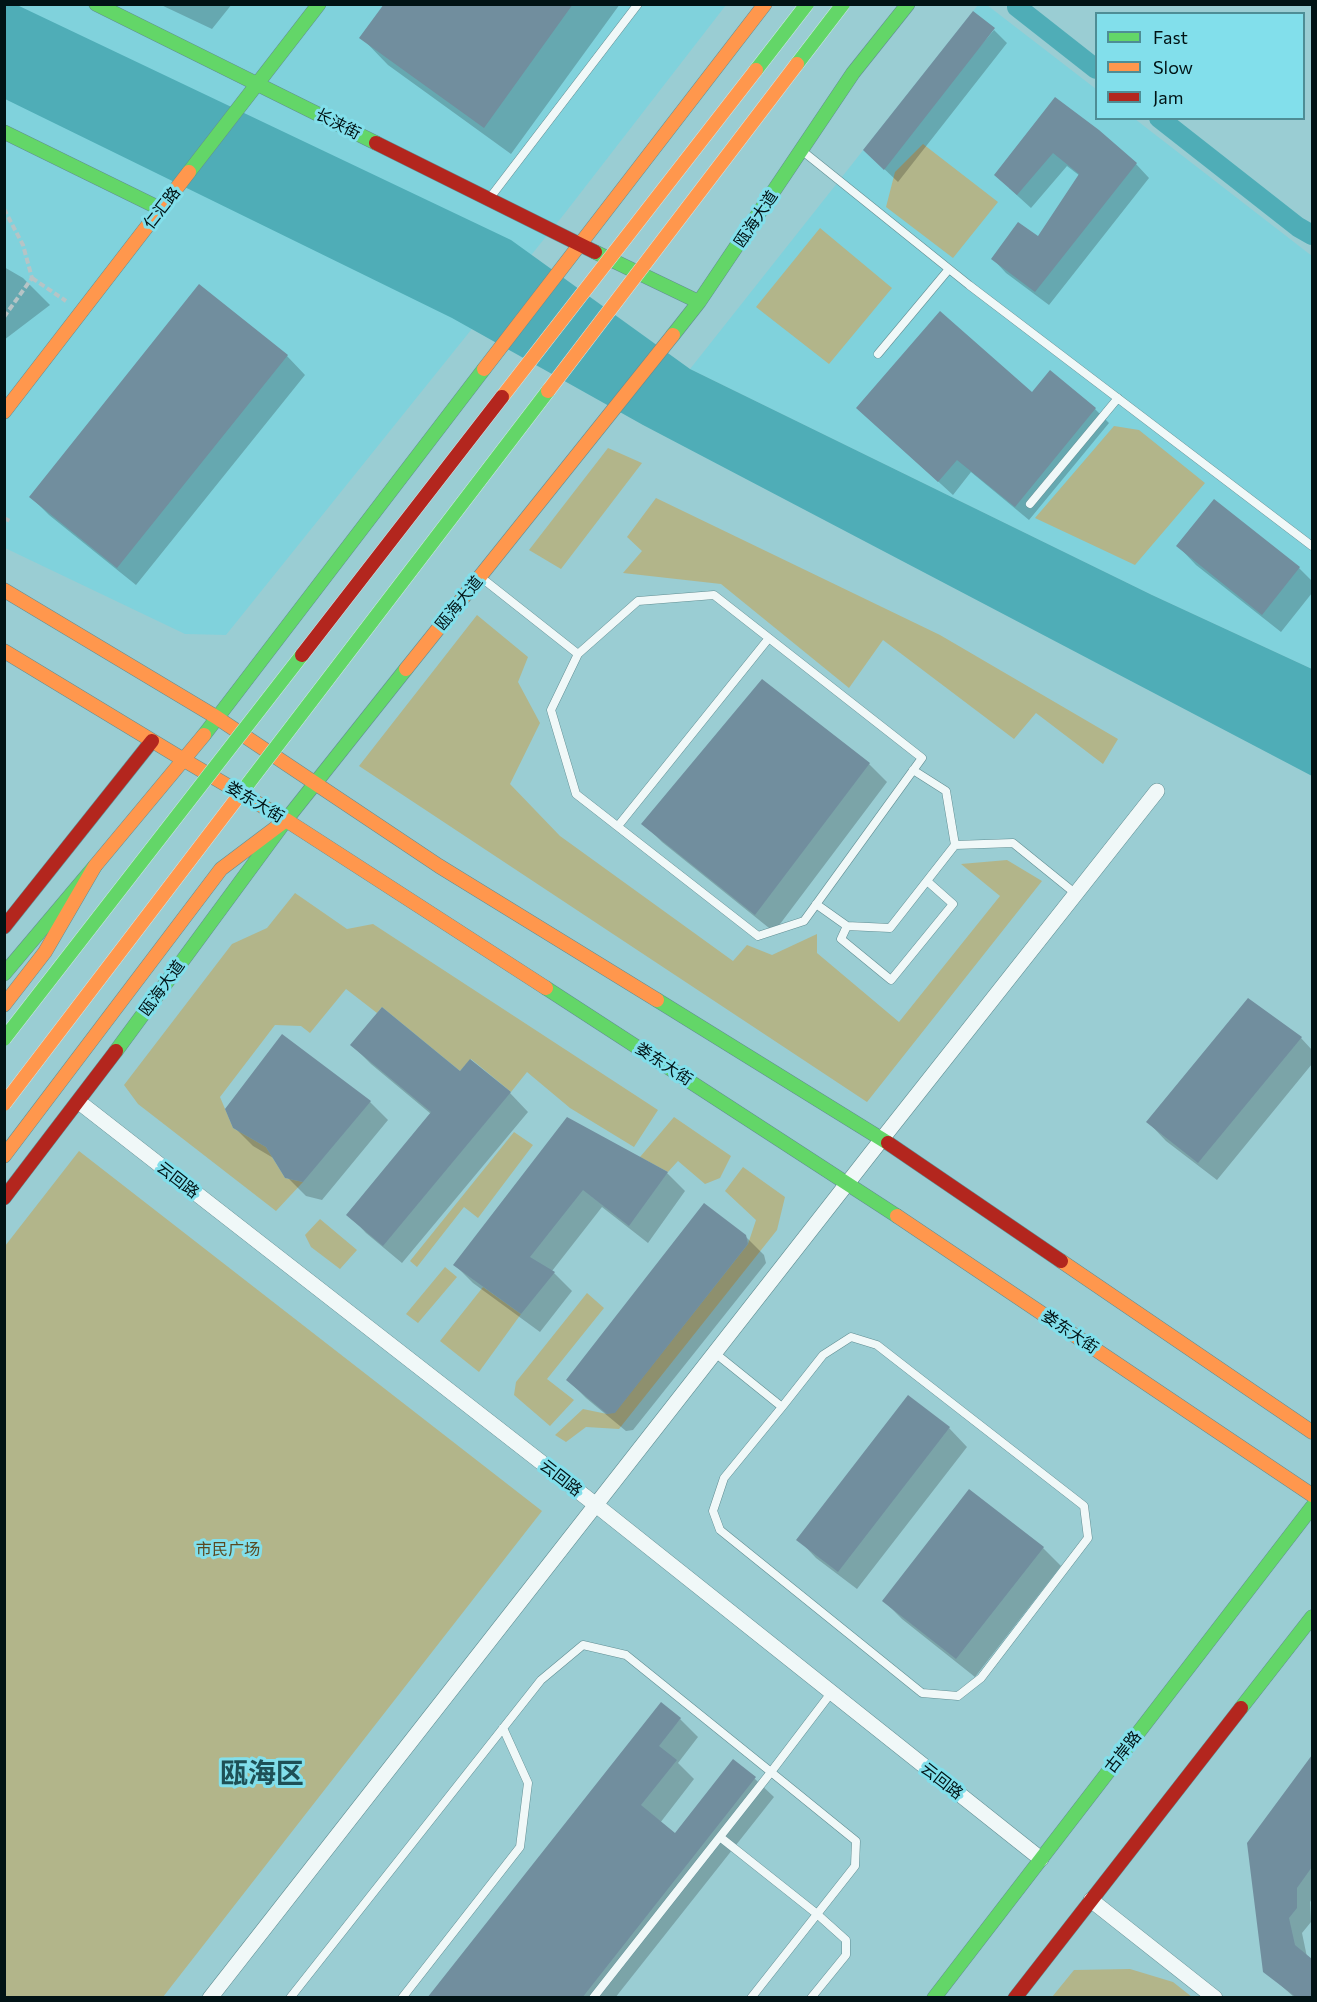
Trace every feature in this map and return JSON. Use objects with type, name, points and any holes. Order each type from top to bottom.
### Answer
[{"type":"main road","name":"长浃街","points":[[96,4],[580,246],[699,302]]},
{"type":"main road","name":"仁汇路","points":[[4,412],[319,4]]},
{"type":"main road","points":[[4,1039],[807,4]]},
{"type":"main road","points":[[4,1104],[843,4]]},
{"type":"main road","name":"瓯海大道","points":[[4,1198],[79,1102],[286,820],[699,302],[853,73],[908,4]]},
{"type":"main road","points":[[4,974],[184,760],[580,246],[757,7]]},
{"type":"main road","points":[[4,132],[161,209]]},
{"type":"main road","points":[[4,590],[216,717],[439,866],[882,1139],[1312,1432]]},
{"type":"main road","name":"娄东大街","points":[[4,651],[286,820],[847,1183],[1312,1495]]},
{"type":"main road","points":[[4,927],[152,741]]},
{"type":"main road","points":[[4,1156],[221,869],[286,820]]},
{"type":"main road","points":[[4,1005],[45,952],[95,866]]},
{"type":"main road","name":"古岸路","points":[[934,1998],[1312,1507]]},
{"type":"main road","points":[[1015,1998],[1312,1617]]},
{"type":"street","points":[[210,1998],[847,1183],[1158,791]]},
{"type":"street","name":"云回路","points":[[79,1102],[596,1505],[1041,1859]]},
{"type":"street","points":[[1091,1900],[1215,1998]]},
{"type":"lane","points":[[489,200],[638,4]]},
{"type":"lane","points":[[801,150],[949,269],[1312,546]]},
{"type":"lane","points":[[878,354],[949,269]]},
{"type":"lane","points":[[1030,504],[1118,398]]},
{"type":"lane","points":[[480,577],[578,654]]},
{"type":"lane","points":[[714,595],[769,638],[922,758],[804,921],[758,936],[576,794],[551,710],[578,654],[638,601],[714,595]]},
{"type":"lane","points":[[618,826],[769,638]]},
{"type":"lane","points":[[816,904],[847,926],[890,928],[955,845],[946,791],[913,770]]},
{"type":"lane","points":[[955,845],[1013,843],[1076,894]]},
{"type":"lane","points":[[847,926],[841,939],[891,980],[953,904],[927,881]]},
{"type":"lane","points":[[851,1337],[877,1345],[1084,1506],[1088,1538],[981,1678],[958,1696],[922,1693],[720,1530],[713,1511],[724,1478],[782,1407],[823,1355],[851,1337]]},
{"type":"lane","points":[[715,1353],[782,1407]]},
{"type":"lane","points":[[290,1998],[542,1680],[583,1645],[626,1655],[856,1841],[855,1866],[751,1998]]},
{"type":"lane","points":[[594,1998],[831,1693]]},
{"type":"lane","points":[[402,1998],[520,1847],[528,1783],[503,1728]]},
{"type":"lane","points":[[720,1836],[846,1940],[846,1955],[811,1998]]},
{"type":"path","points":[[4,209],[23,246],[32,278],[82,312]]},
{"type":"path","points":[[4,317],[32,278]]},
{"type":"path","points":[[4,518],[12,522]]},
{"type":"shaded area","points":[[4,5],[726,5],[565,213],[226,635],[185,634],[5,548]]},
{"type":"shaded area","points":[[4,5],[17,5],[511,240],[690,369],[1152,595],[1312,669],[1312,776],[643,425],[452,318],[5,99]]},
{"type":"shaded area","points":[[978,5],[987,5],[1095,88],[1095,120],[1136,120],[1312,256],[1312,669],[1152,595],[690,369]]},
{"type":"green space","points":[[923,144],[998,202],[953,258],[886,207],[895,172]]},
{"type":"green space","points":[[820,228],[892,288],[829,364],[756,307]]},
{"type":"green space","points":[[1114,426],[1139,430],[1205,483],[1135,565],[1035,518]]},
{"type":"green space","points":[[608,448],[642,463],[561,569],[529,550]]},
{"type":"green space","points":[[656,498],[940,635],[1118,739],[1103,764],[1036,713],[1014,739],[883,640],[849,688],[721,584],[623,573],[642,551],[627,537]]},
{"type":"green space","points":[[477,615],[528,657],[518,682],[540,723],[510,784],[560,836],[733,961],[747,945],[772,955],[817,934],[817,953],[899,1022],[1000,896],[961,864],[1007,860],[1042,881],[867,1102],[359,766]]},
{"type":"green space","points":[[295,893],[347,929],[373,924],[658,1110],[634,1147],[570,1108],[527,1072],[511,1092],[471,1059],[460,1071],[382,1007],[377,1013],[346,989],[310,1033],[301,1026],[275,1025],[220,1097],[233,1128],[266,1147],[285,1178],[303,1182],[276,1211],[138,1104],[124,1085],[232,944],[267,928]]},
{"type":"green space","points":[[674,1117],[731,1156],[720,1178],[705,1184],[678,1161],[668,1172],[640,1157]]},
{"type":"green space","points":[[514,1132],[533,1145],[478,1218],[464,1207],[417,1267],[410,1261]]},
{"type":"green space","name":"市民广场","points":[[79,1151],[542,1511],[163,1997],[5,1997],[5,1246]]},
{"type":"green space","points":[[743,1167],[785,1197],[777,1230],[619,1429],[586,1427],[566,1442],[555,1435],[583,1409],[607,1414],[615,1412],[748,1244],[756,1220],[725,1191]]},
{"type":"green space","points":[[320,1219],[357,1250],[340,1269],[311,1247],[305,1235]]},
{"type":"green space","points":[[445,1267],[457,1277],[418,1323],[406,1314]]},
{"type":"green space","points":[[483,1287],[521,1314],[479,1372],[440,1341]]},
{"type":"green space","points":[[587,1293],[604,1308],[547,1379],[574,1400],[550,1426],[514,1395],[516,1382]]},
{"type":"green space","points":[[1130,1969],[1173,1982],[1192,1997],[1052,1997],[1074,1970]]},
{"type":"building","points":[[384,4],[573,4],[484,128],[359,38]]},
{"type":"building","points":[[973,11],[995,28],[884,170],[863,150]]},
{"type":"building","points":[[1055,97],[1099,130],[1137,163],[1035,292],[991,259],[1018,222],[1038,236],[1079,174],[1053,153],[1017,195],[994,175]]},
{"type":"building","points":[[199,284],[288,355],[117,568],[29,497]]},
{"type":"building","points":[[940,311],[1032,392],[1050,370],[1096,408],[1015,507],[957,460],[938,482],[856,408]]},
{"type":"building","points":[[1214,499],[1300,567],[1262,615],[1176,546]]},
{"type":"building","points":[[762,679],[870,763],[755,915],[641,824]]},
{"type":"building","points":[[1248,998],[1302,1037],[1198,1163],[1146,1122]]},
{"type":"building","points":[[382,1007],[460,1071],[470,1059],[511,1092],[383,1246],[346,1215],[431,1112],[350,1045]]},
{"type":"building","points":[[282,1034],[371,1101],[303,1182],[285,1178],[266,1147],[233,1128],[225,1109]]},
{"type":"building","points":[[567,1117],[668,1172],[629,1226],[583,1190],[530,1257],[555,1272],[521,1314],[453,1265]]},
{"type":"building","points":[[704,1203],[746,1235],[748,1244],[615,1413],[607,1414],[566,1380]]},
{"type":"building","points":[[908,1395],[950,1427],[838,1572],[796,1540]]},
{"type":"building","points":[[969,1489],[1044,1547],[956,1659],[882,1601]]},
{"type":"building","points":[[661,1702],[681,1718],[659,1746],[677,1760],[641,1805],[675,1833],[733,1759],[756,1777],[582,1998],[427,1998]]},
{"type":"building","points":[[1312,1755],[1312,1867],[1297,1888],[1297,1908],[1289,1918],[1295,1945],[1312,1959],[1312,1998],[1297,1998],[1263,1972],[1247,1843]]},
{"type":"waterway","points":[[1017,4],[1017,7],[1095,68]]},
{"type":"waterway","points":[[1162,120],[1298,227],[1312,235]]},
{"type":"traffic: fast","points":[[96,4],[376,143]]},
{"type":"traffic: fast","points":[[189,172],[319,4]]},
{"type":"traffic: fast","points":[[756,70],[807,4]]},
{"type":"traffic: fast","points":[[797,64],[843,4]]},
{"type":"traffic: fast","points":[[673,335],[699,302],[853,73],[908,4]]},
{"type":"traffic: fast","points":[[4,132],[161,209]]},
{"type":"traffic: fast","points":[[595,252],[699,302]]},
{"type":"traffic: fast","points":[[204,735],[484,369]]},
{"type":"traffic: fast","points":[[241,793],[548,391]]},
{"type":"traffic: fast","points":[[4,1039],[302,655]]},
{"type":"traffic: fast","points":[[116,1051],[286,820],[406,669]]},
{"type":"traffic: fast","points":[[4,974],[95,866]]},
{"type":"traffic: fast","points":[[546,988],[897,1216]]},
{"type":"traffic: fast","points":[[657,1000],[888,1143]]},
{"type":"traffic: fast","points":[[934,1998],[1312,1507]]},
{"type":"traffic: fast","points":[[1241,1708],[1312,1617]]},
{"type":"traffic: slow","points":[[484,369],[765,4]]},
{"type":"traffic: slow","points":[[548,391],[797,64]]},
{"type":"traffic: slow","points":[[502,397],[756,70]]},
{"type":"traffic: slow","points":[[4,412],[189,172]]},
{"type":"traffic: slow","points":[[406,669],[673,335]]},
{"type":"traffic: slow","points":[[4,590],[216,717]]},
{"type":"traffic: slow","points":[[4,651],[184,760]]},
{"type":"traffic: slow","points":[[216,717],[439,866],[657,1000]]},
{"type":"traffic: slow","points":[[4,1005],[45,952],[95,866],[204,735]]},
{"type":"traffic: slow","points":[[184,760],[286,820],[546,988]]},
{"type":"traffic: slow","points":[[4,1104],[241,793]]},
{"type":"traffic: slow","points":[[4,1156],[221,869],[286,820]]},
{"type":"traffic: slow","points":[[897,1216],[1312,1495]]},
{"type":"traffic: slow","points":[[1061,1261],[1312,1432]]},
{"type":"traffic: jam","points":[[376,143],[595,252]]},
{"type":"traffic: jam","points":[[302,655],[502,397]]},
{"type":"traffic: jam","points":[[4,927],[152,741]]},
{"type":"traffic: jam","points":[[4,1198],[116,1051]]},
{"type":"traffic: jam","points":[[888,1143],[1061,1261]]},
{"type":"traffic: jam","points":[[1015,1998],[1241,1708]]},
{"type":"district","name":"瓯海区","points":[[262,1774]]}]
